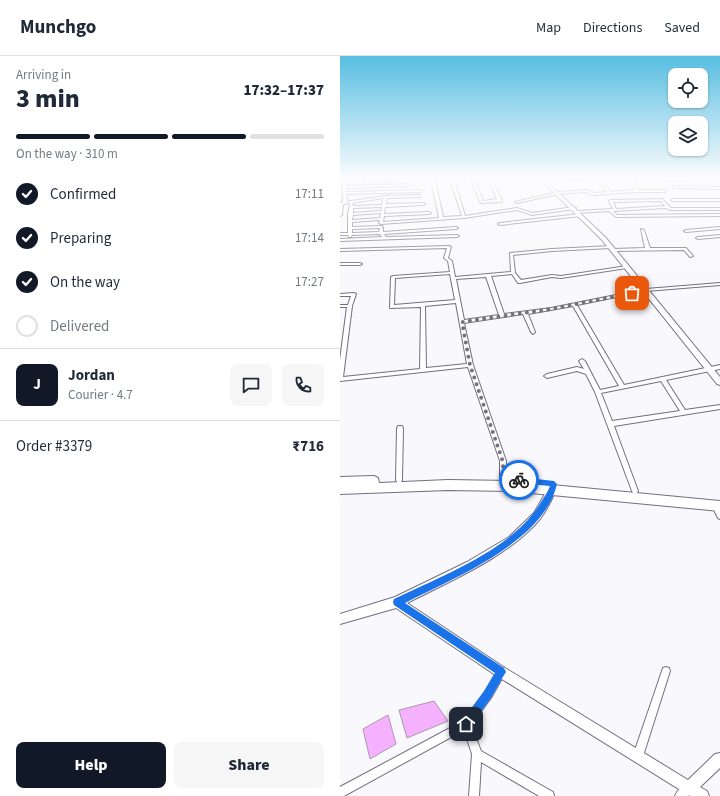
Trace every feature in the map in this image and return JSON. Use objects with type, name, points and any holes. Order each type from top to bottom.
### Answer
[{"type":"main road","points":[[340,482],[399,480],[503,483],[635,491],[719,507]]},
{"type":"main road","points":[[340,489],[503,483]]},
{"type":"main road","points":[[553,487],[719,507]]},
{"type":"street","points":[[348,250],[351,240],[350,214],[381,219],[441,219],[487,214]]},
{"type":"street","points":[[382,214],[381,233],[384,239]]},
{"type":"street","points":[[350,221],[425,214]]},
{"type":"street","points":[[440,214],[441,219]]},
{"type":"street","points":[[531,214],[542,214]]},
{"type":"street","points":[[500,224],[567,214]]},
{"type":"street","points":[[578,214],[612,249],[720,382]]},
{"type":"street","points":[[615,214],[616,216],[720,215]]},
{"type":"street","points":[[350,228],[381,219]]},
{"type":"street","points":[[340,234],[456,228]]},
{"type":"street","points":[[686,231],[720,228]]},
{"type":"street","points":[[642,230],[648,250]]},
{"type":"street","points":[[340,240],[457,236]]},
{"type":"street","points":[[698,238],[720,236]]},
{"type":"street","points":[[340,250],[449,247],[446,258],[450,261],[470,365],[503,462],[503,483]]},
{"type":"street","points":[[627,267],[520,282],[513,273],[511,254],[552,250],[685,249],[691,256]]},
{"type":"street","points":[[340,264],[360,264]]},
{"type":"street","points":[[458,301],[392,307],[393,277],[513,273]]},
{"type":"street","points":[[488,275],[502,316]]},
{"type":"street","points":[[462,322],[525,313],[646,290],[720,284]]},
{"type":"street","points":[[340,295],[354,294],[350,306],[340,379],[470,365]]},
{"type":"street","points":[[574,304],[622,387]]},
{"type":"street","points":[[423,305],[423,370]]},
{"type":"street","points":[[340,306],[350,306]]},
{"type":"street","points":[[525,313],[533,332]]},
{"type":"street","points":[[582,361],[598,392],[635,491]]},
{"type":"street","points":[[598,392],[720,367]]},
{"type":"street","points":[[547,376],[577,369],[588,373]]},
{"type":"street","points":[[662,379],[684,413]]},
{"type":"street","points":[[610,424],[720,407]]},
{"type":"street","points":[[399,480],[400,428]]},
{"type":"street","points":[[340,618],[397,602],[471,565],[512,540],[537,516],[553,487]]},
{"type":"street","points":[[397,602],[501,672],[638,756],[685,793],[702,796]]},
{"type":"street","points":[[638,756],[666,671]]},
{"type":"street","points":[[340,792],[466,724],[488,695],[501,672]]},
{"type":"street","points":[[466,724],[476,754],[474,796]]},
{"type":"street","points":[[476,754],[549,796]]},
{"type":"street","points":[[685,793],[720,758]]},
{"type":"building","points":[[434,701],[448,721],[407,738],[399,710]]},
{"type":"building","points":[[388,715],[396,744],[370,759],[363,729]]},
{"type":"way so far","points":[[519,480],[503,479],[503,462],[470,365],[462,322],[551,309],[632,293]]},
{"type":"route","points":[[466,724],[488,695],[501,672],[397,602],[471,565],[512,540],[537,516],[554,484],[519,480]]}]
